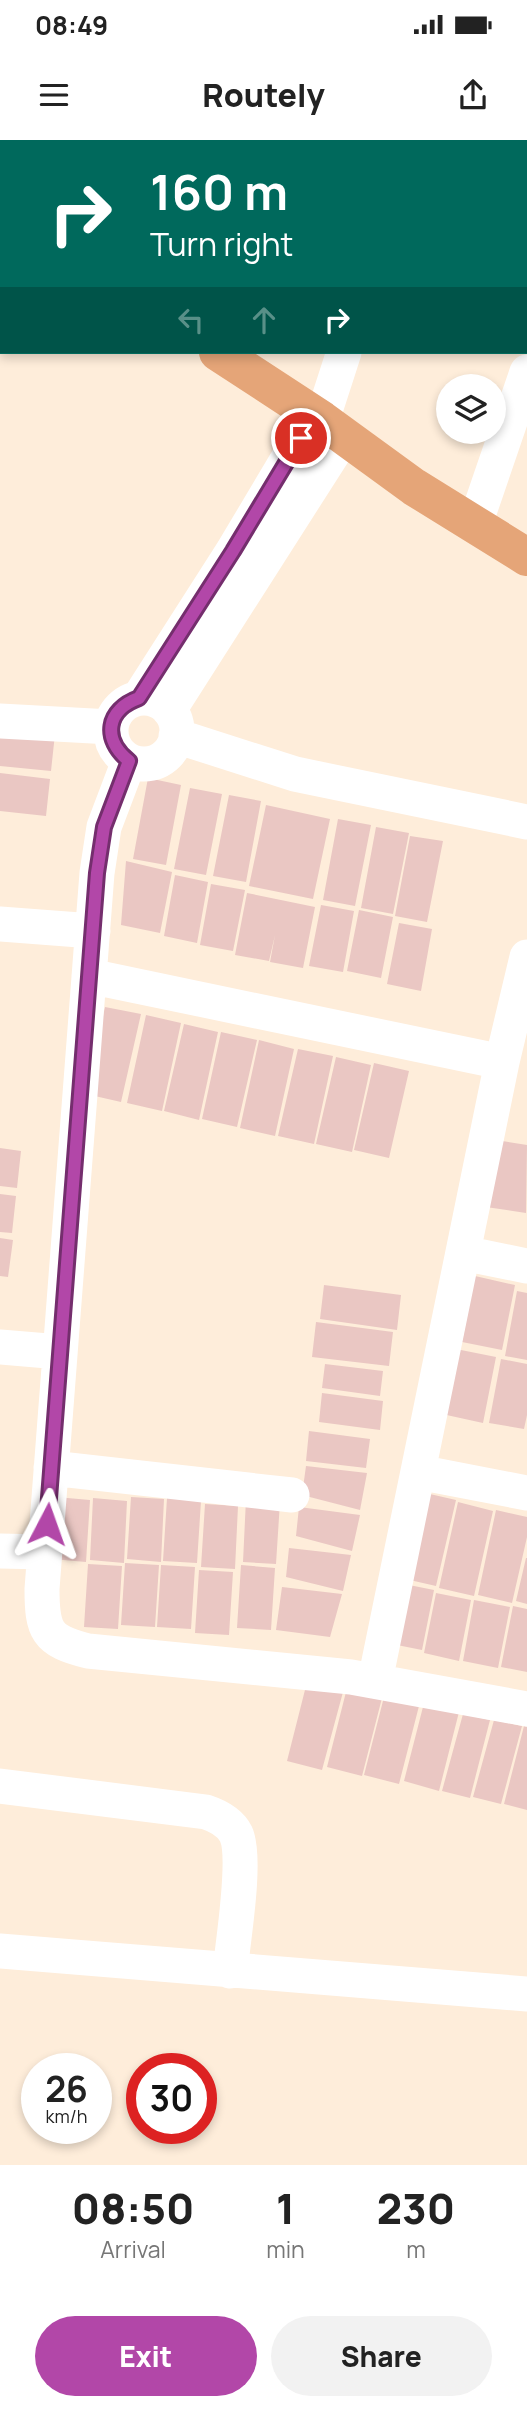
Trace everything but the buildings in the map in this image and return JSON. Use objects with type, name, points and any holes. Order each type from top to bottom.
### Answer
[{"type":"main road","points":[[221,354],[327,423],[414,487],[527,557]]},
{"type":"street","points":[[344,354],[327,423],[233,551],[162,715],[171,750],[159,761],[144,764],[129,761],[118,752],[112,740],[111,727],[116,713],[126,703],[162,715],[295,774],[527,822]]},
{"type":"street","points":[[475,524],[527,372]]},
{"type":"street","points":[[0,721],[111,727]]},
{"type":"street","points":[[129,761],[104,827],[97,873],[45,1552],[42,1616],[46,1628],[56,1639],[71,1647],[88,1651],[375,1681],[527,1709]]},
{"type":"street","points":[[0,924],[93,931]]},
{"type":"street","points":[[375,1681],[502,1062],[520,1013],[527,957]]},
{"type":"street","points":[[89,976],[502,1062]]},
{"type":"street","points":[[463,1253],[527,1266]]},
{"type":"street","points":[[0,1347],[60,1352]]},
{"type":"street","points":[[51,1468],[292,1495]]},
{"type":"street","points":[[418,1472],[527,1493]]},
{"type":"street","points":[[0,1550],[45,1552]]},
{"type":"street","points":[[0,1786],[206,1812],[228,1823],[235,1832],[241,1858],[230,1970]]},
{"type":"street","points":[[0,1951],[527,1994]]},
{"type":"route","points":[[47,1524],[97,873],[104,827],[129,761],[118,752],[112,740],[111,727],[116,713],[126,703],[139,698],[301,438]]}]
